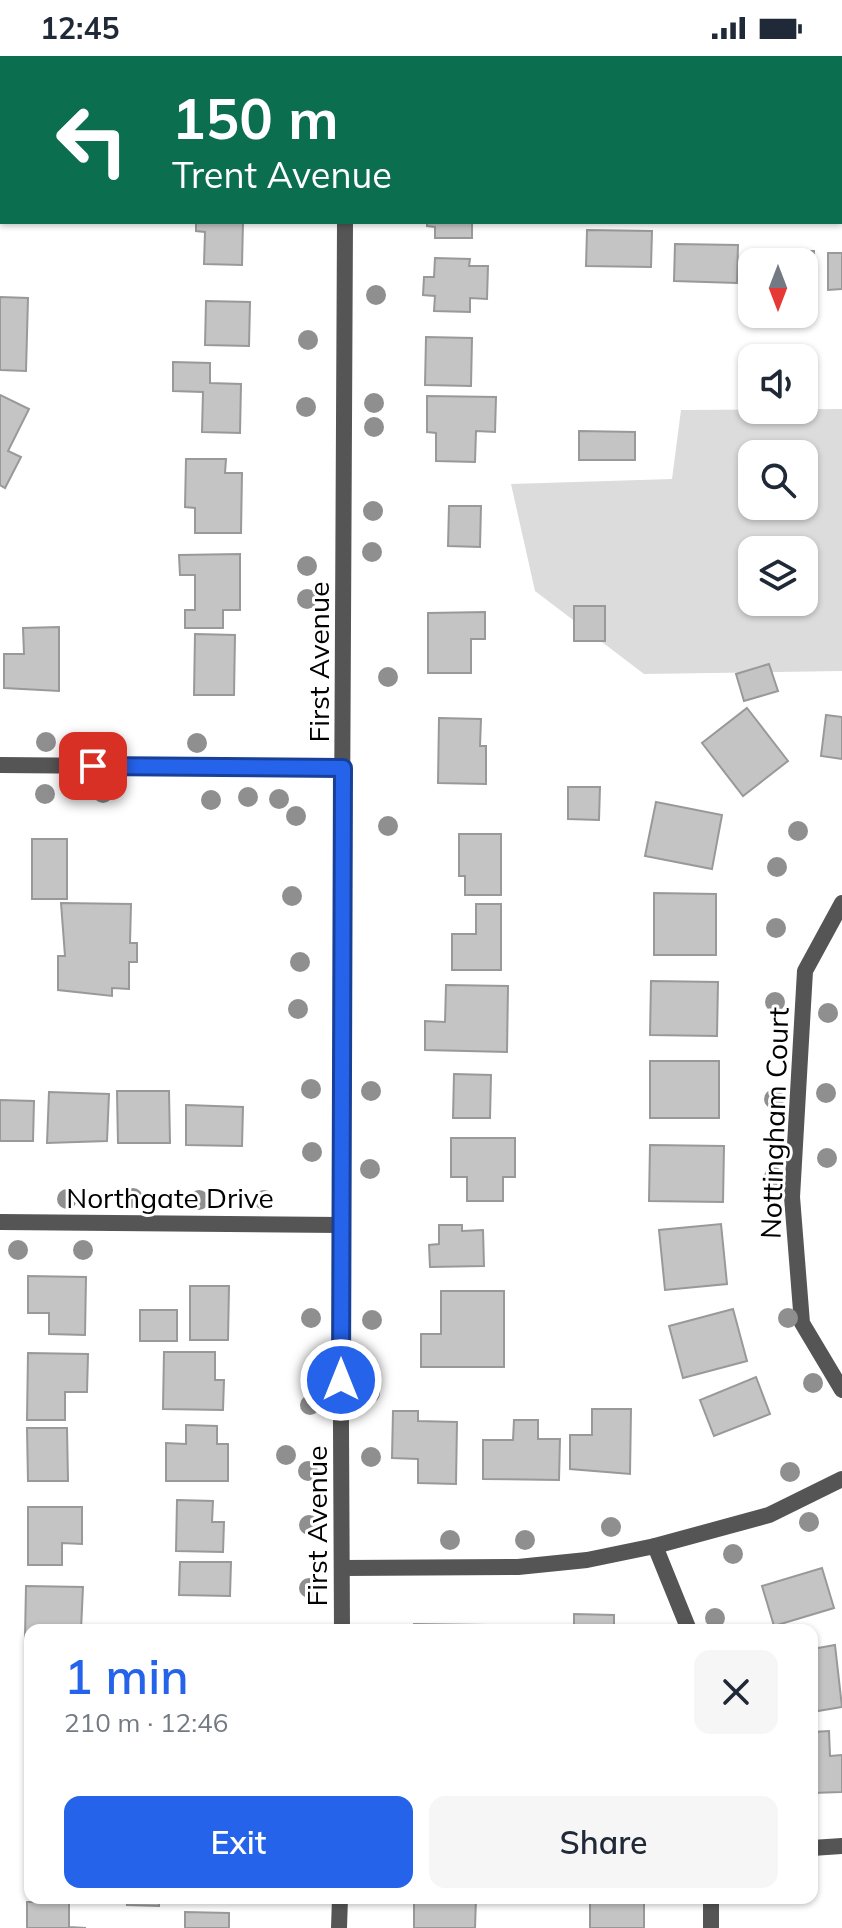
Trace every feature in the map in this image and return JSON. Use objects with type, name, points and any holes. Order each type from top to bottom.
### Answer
[{"type":"street","name":"First Avenue","points":[[342,1624],[340,1225],[345,224]]},
{"type":"street","points":[[0,765],[343,768]]},
{"type":"street","name":"Nottingham Court","points":[[842,903],[805,971],[792,1197],[802,1323],[842,1390]]},
{"type":"street","name":"Northgate Drive","points":[[0,1222],[340,1225]]},
{"type":"street","points":[[343,1568],[518,1567],[587,1560],[655,1546],[769,1515],[842,1479]]},
{"type":"street","points":[[655,1546],[687,1624]]},
{"type":"street","points":[[818,1848],[842,1846]]},
{"type":"street","points":[[339,1928],[340,1904]]},
{"type":"street","points":[[711,1904],[711,1928]]},
{"type":"shaded area","points":[[818,409],[842,409],[842,671],[644,674],[535,591],[511,484],[672,479],[681,410],[738,410],[738,424],[818,424]]},
{"type":"building","points":[[196,224],[243,224],[242,265],[204,264],[205,232],[196,231]]},
{"type":"building","points":[[472,224],[472,238],[435,238],[435,227],[427,226]]},
{"type":"building","points":[[587,230],[652,231],[651,267],[586,266]]},
{"type":"building","points":[[675,244],[738,245],[737,283],[674,281]]},
{"type":"building","points":[[828,253],[842,253],[842,289],[828,290]]},
{"type":"building","points":[[435,258],[470,259],[469,266],[488,266],[487,299],[470,298],[470,312],[434,311],[435,296],[423,295],[424,277],[434,277]]},
{"type":"building","points":[[0,297],[28,298],[26,371],[0,370]]},
{"type":"building","points":[[206,301],[250,302],[249,346],[205,345]]},
{"type":"building","points":[[426,337],[472,338],[471,386],[425,385]]},
{"type":"building","points":[[173,362],[210,363],[210,383],[241,384],[240,433],[202,432],[203,392],[173,391]]},
{"type":"building","points":[[0,395],[29,409],[8,451],[21,457],[5,488],[0,485]]},
{"type":"building","points":[[427,396],[496,397],[495,432],[476,431],[475,462],[436,461],[436,433],[427,432]]},
{"type":"building","points":[[579,431],[635,432],[635,460],[579,460]]},
{"type":"building","points":[[186,459],[226,459],[225,473],[242,473],[241,533],[195,533],[195,508],[185,507]]},
{"type":"building","points":[[449,506],[481,506],[480,547],[448,546]]},
{"type":"building","points":[[240,554],[240,610],[223,610],[223,628],[185,628],[185,610],[195,610],[195,575],[180,575],[179,555]]},
{"type":"building","points":[[574,606],[605,606],[605,641],[574,641]]},
{"type":"building","points":[[485,612],[485,639],[471,639],[471,673],[428,673],[428,613]]},
{"type":"building","points":[[59,627],[59,691],[4,688],[4,654],[24,654],[23,628]]},
{"type":"building","points":[[195,634],[235,635],[234,695],[194,695]]},
{"type":"building","points":[[769,664],[778,691],[744,701],[736,674]]},
{"type":"building","points":[[747,708],[788,761],[743,796],[702,743]]},
{"type":"building","points":[[826,715],[842,717],[842,759],[821,756]]},
{"type":"building","points":[[439,718],[481,719],[480,746],[486,746],[486,784],[438,783]]},
{"type":"building","points":[[568,787],[600,787],[599,820],[568,819]]},
{"type":"building","points":[[656,802],[722,815],[712,869],[645,856]]},
{"type":"building","points":[[459,834],[501,834],[501,895],[465,895],[465,876],[459,876]]},
{"type":"building","points":[[32,839],[67,839],[67,899],[32,899]]},
{"type":"building","points":[[654,893],[716,894],[716,955],[654,955]]},
{"type":"building","points":[[61,903],[131,904],[130,943],[137,943],[137,962],[129,962],[129,989],[112,988],[112,996],[58,990],[58,956],[65,956]]},
{"type":"building","points":[[476,904],[501,904],[501,970],[452,970],[452,934],[476,934]]},
{"type":"building","points":[[651,981],[718,982],[717,1036],[650,1035]]},
{"type":"building","points":[[446,985],[508,986],[507,1052],[425,1050],[425,1021],[445,1022]]},
{"type":"building","points":[[650,1061],[719,1061],[719,1118],[650,1118]]},
{"type":"building","points":[[454,1074],[491,1075],[490,1118],[453,1118]]},
{"type":"building","points":[[117,1091],[169,1091],[170,1143],[118,1143]]},
{"type":"building","points":[[49,1092],[109,1094],[107,1141],[47,1143]]},
{"type":"building","points":[[0,1100],[34,1101],[33,1141],[0,1141]]},
{"type":"building","points":[[186,1105],[243,1107],[242,1146],[186,1145]]},
{"type":"building","points":[[451,1138],[515,1138],[515,1177],[503,1177],[503,1201],[467,1201],[467,1177],[451,1177]]},
{"type":"building","points":[[650,1145],[724,1146],[723,1202],[649,1201]]},
{"type":"building","points":[[721,1224],[727,1284],[665,1290],[659,1230]]},
{"type":"building","points":[[439,1225],[462,1225],[462,1231],[483,1230],[484,1266],[430,1267],[429,1245],[439,1244]]},
{"type":"building","points":[[28,1276],[86,1277],[85,1335],[49,1334],[49,1313],[28,1313]]},
{"type":"building","points":[[190,1286],[229,1286],[228,1340],[190,1340]]},
{"type":"building","points":[[441,1291],[504,1291],[504,1367],[421,1367],[421,1334],[441,1334]]},
{"type":"building","points":[[733,1309],[747,1361],[683,1378],[669,1326]]},
{"type":"building","points":[[140,1310],[177,1310],[177,1341],[140,1341]]},
{"type":"building","points":[[164,1352],[215,1352],[215,1380],[224,1380],[223,1410],[163,1409]]},
{"type":"building","points":[[28,1353],[88,1354],[87,1392],[65,1392],[65,1420],[27,1420]]},
{"type":"building","points":[[756,1377],[770,1414],[714,1436],[700,1400]]},
{"type":"building","points":[[592,1409],[631,1409],[630,1474],[570,1469],[570,1435],[592,1435]]},
{"type":"building","points":[[393,1411],[418,1411],[418,1421],[457,1422],[456,1484],[418,1483],[418,1459],[392,1458]]},
{"type":"building","points":[[514,1420],[538,1420],[538,1439],[560,1439],[559,1480],[483,1479],[483,1440],[513,1440]]},
{"type":"building","points":[[186,1425],[217,1426],[217,1444],[228,1444],[228,1481],[166,1481],[166,1443],[186,1444]]},
{"type":"building","points":[[27,1428],[67,1428],[68,1481],[28,1481]]},
{"type":"building","points":[[177,1500],[213,1501],[212,1522],[224,1522],[223,1552],[176,1551]]},
{"type":"building","points":[[28,1507],[82,1507],[82,1544],[62,1543],[62,1565],[28,1565]]},
{"type":"building","points":[[180,1562],[231,1562],[230,1596],[179,1595]]},
{"type":"building","points":[[822,1568],[834,1608],[773,1624],[762,1586]]},
{"type":"building","points":[[26,1586],[83,1587],[81,1624],[25,1624]]},
{"type":"building","points":[[574,1614],[614,1615],[614,1624],[574,1624]]},
{"type":"building","points":[[835,1645],[842,1707],[818,1711],[818,1648]]},
{"type":"building","points":[[829,1731],[830,1756],[842,1755],[842,1792],[818,1793],[818,1732]]},
{"type":"building","points":[[27,1904],[69,1904],[69,1927],[86,1928],[27,1928]]},
{"type":"building","points":[[159,1904],[159,1906],[127,1905]]},
{"type":"building","points":[[414,1904],[476,1904],[475,1928],[414,1928]]},
{"type":"building","points":[[590,1904],[644,1904],[644,1928],[590,1928]]},
{"type":"building","points":[[185,1912],[229,1913],[229,1928],[185,1928]]},
{"type":"route","points":[[93,766],[343,768],[341,1380]]}]
